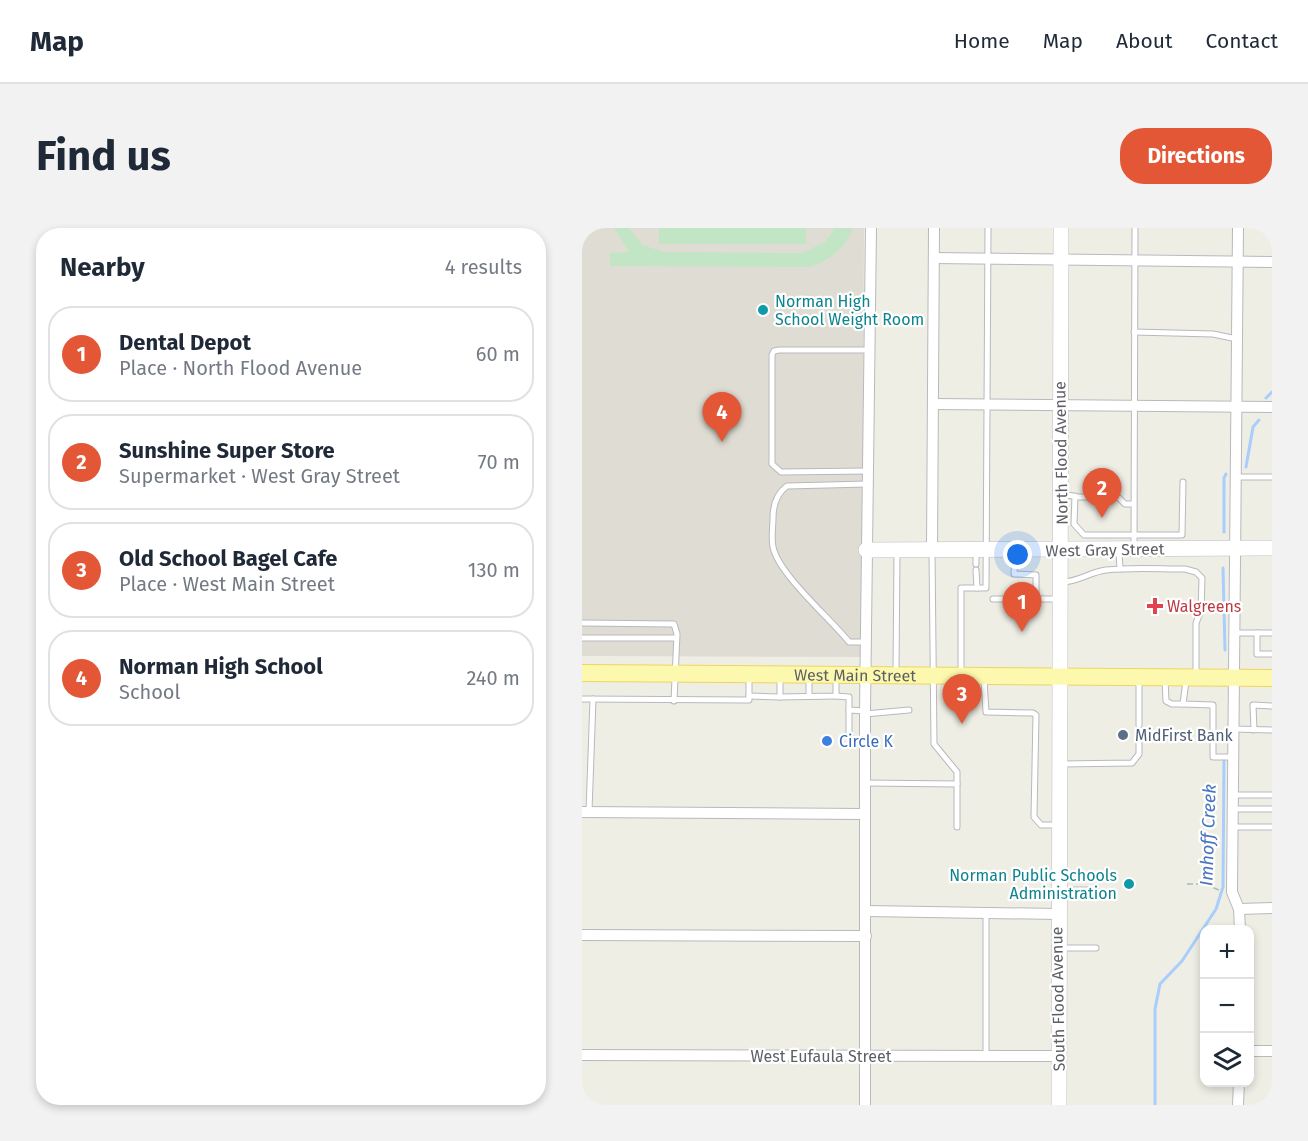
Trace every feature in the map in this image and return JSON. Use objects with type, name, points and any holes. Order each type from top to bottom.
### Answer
[{"type":"main road","name":"West Main Street","points":[[582,673],[1272,678]]},
{"type":"street","points":[[865,1105],[864,783],[871,228]]},
{"type":"street","points":[[932,550],[934,228]]},
{"type":"street","name":"North Flood Avenue","points":[[1060,678],[1061,550],[1068,495],[1060,405],[1061,228]]},
{"type":"street","points":[[1238,228],[1232,892],[1239,909],[1240,925]]},
{"type":"street","points":[[934,258],[1272,262]]},
{"type":"street","points":[[933,404],[1272,407]]},
{"type":"street","name":"West Gray Street","points":[[866,550],[932,550],[979,559],[1015,550],[1061,550],[1097,543],[1129,545],[1183,542],[1235,549],[1272,548]]},
{"type":"street","name":"South Flood Avenue","points":[[1059,1105],[1057,914],[1060,678]]},
{"type":"street","points":[[585,812],[864,814]]},
{"type":"street","points":[[1239,909],[1272,908]]},
{"type":"street","points":[[866,911],[1057,914]]},
{"type":"street","points":[[582,935],[866,936]]},
{"type":"street","points":[[1254,1051],[1272,1051]]},
{"type":"street","name":"West Eufaula Street","points":[[582,1055],[1060,1056]]},
{"type":"street","points":[[1238,1105],[1239,1087]]},
{"type":"lane","points":[[977,588],[987,405],[988,228]]},
{"type":"lane","points":[[1120,569],[1129,545],[1134,504],[1135,228]]},
{"type":"lane","points":[[1134,332],[1213,334],[1238,340]]},
{"type":"lane","points":[[867,471],[781,472],[775,469],[772,464],[772,355],[774,351],[779,350],[869,350]]},
{"type":"lane","points":[[1236,477],[1272,477]]},
{"type":"lane","points":[[1183,482],[1183,542]]},
{"type":"lane","points":[[866,642],[849,642],[786,569],[772,545],[775,501],[787,486],[867,484]]},
{"type":"lane","points":[[1097,543],[1084,535],[1074,524],[1068,495],[1118,497],[1125,504],[1134,504]]},
{"type":"lane","points":[[896,676],[897,550]]},
{"type":"lane","points":[[932,550],[934,744],[957,772],[957,827]]},
{"type":"lane","points":[[1015,550],[1014,574],[1036,575],[1036,599]]},
{"type":"lane","points":[[961,677],[961,588],[986,588],[979,559]]},
{"type":"lane","points":[[1060,582],[1074,582],[1102,570],[1120,569],[1185,569],[1199,575],[1202,604],[1196,623],[1191,678],[1183,704]]},
{"type":"lane","points":[[993,599],[1059,599]]},
{"type":"lane","points":[[582,622],[674,624],[676,638],[675,701]]},
{"type":"lane","points":[[1235,633],[1272,633]]},
{"type":"lane","points":[[1257,633],[1257,654],[1272,654]]},
{"type":"lane","points":[[582,638],[676,638]]},
{"type":"lane","points":[[582,699],[749,700],[749,675]]},
{"type":"lane","points":[[780,675],[780,697]]},
{"type":"lane","points":[[809,675],[809,696]]},
{"type":"lane","points":[[836,676],[836,696]]},
{"type":"lane","points":[[984,677],[986,712],[1033,712],[1036,715],[1034,817],[1041,825],[1059,825]]},
{"type":"lane","points":[[1139,678],[1139,725]]},
{"type":"lane","points":[[1164,678],[1166,701],[1213,705],[1214,757],[1233,756]]},
{"type":"lane","points":[[749,696],[849,697],[849,735],[854,741],[865,742]]},
{"type":"lane","points":[[585,812],[593,699]]},
{"type":"lane","points":[[1254,730],[1253,705],[1272,706]]},
{"type":"lane","points":[[849,710],[865,712],[909,710]]},
{"type":"lane","points":[[1233,729],[1272,730]]},
{"type":"lane","points":[[1059,764],[1132,764],[1139,754],[1139,740]]},
{"type":"lane","points":[[864,783],[957,783]]},
{"type":"lane","points":[[1233,795],[1272,795]]},
{"type":"lane","points":[[1233,809],[1272,809]]},
{"type":"lane","points":[[1233,827],[1272,827]]},
{"type":"lane","points":[[1058,890],[1096,890]]},
{"type":"lane","points":[[986,913],[986,1056]]},
{"type":"lane","points":[[1058,948],[1096,948]]},
{"type":"path","points":[[1187,884],[1205,884],[1219,890]]},
{"type":"shaded area","points":[[582,228],[864,228],[862,657],[582,656]]},
{"type":"green space","points":[[614,228],[629,228],[643,245],[664,252],[802,253],[825,242],[835,228],[853,228],[846,242],[836,253],[810,267],[610,266],[610,253],[629,252]]},
{"type":"green space","points":[[659,228],[806,228],[806,244],[659,244]]},
{"type":"waterway","name":"Imhoff Creek","points":[[1266,398],[1272,392]]},
{"type":"waterway","name":"Imhoff Creek","points":[[1246,467],[1253,427],[1259,420]]},
{"type":"waterway","name":"Imhoff Creek","points":[[1224,532],[1224,478],[1226,474]]},
{"type":"waterway","name":"Imhoff Creek","points":[[1223,568],[1225,650]]},
{"type":"waterway","name":"Imhoff Creek","points":[[1155,1105],[1155,1009],[1160,984],[1182,961],[1216,909],[1223,887],[1224,761]]},
{"type":"place","name":"Norman High School Weight Room","points":[[763,310]]},
{"type":"place","name":"Norman High School","points":[[722,442]]},
{"type":"place","name":"Sunshine Super Store","points":[[1102,518]]},
{"type":"place","name":"Walgreens","points":[[1155,606]]},
{"type":"place","name":"Dental Depot","points":[[1022,632]]},
{"type":"place","name":"Old School Bagel Cafe","points":[[962,724]]},
{"type":"place","name":"MidFirst Bank","points":[[1123,735]]},
{"type":"place","name":"Circle K","points":[[827,741]]},
{"type":"place","name":"Norman Public Schools Administration","points":[[1129,884]]}]
